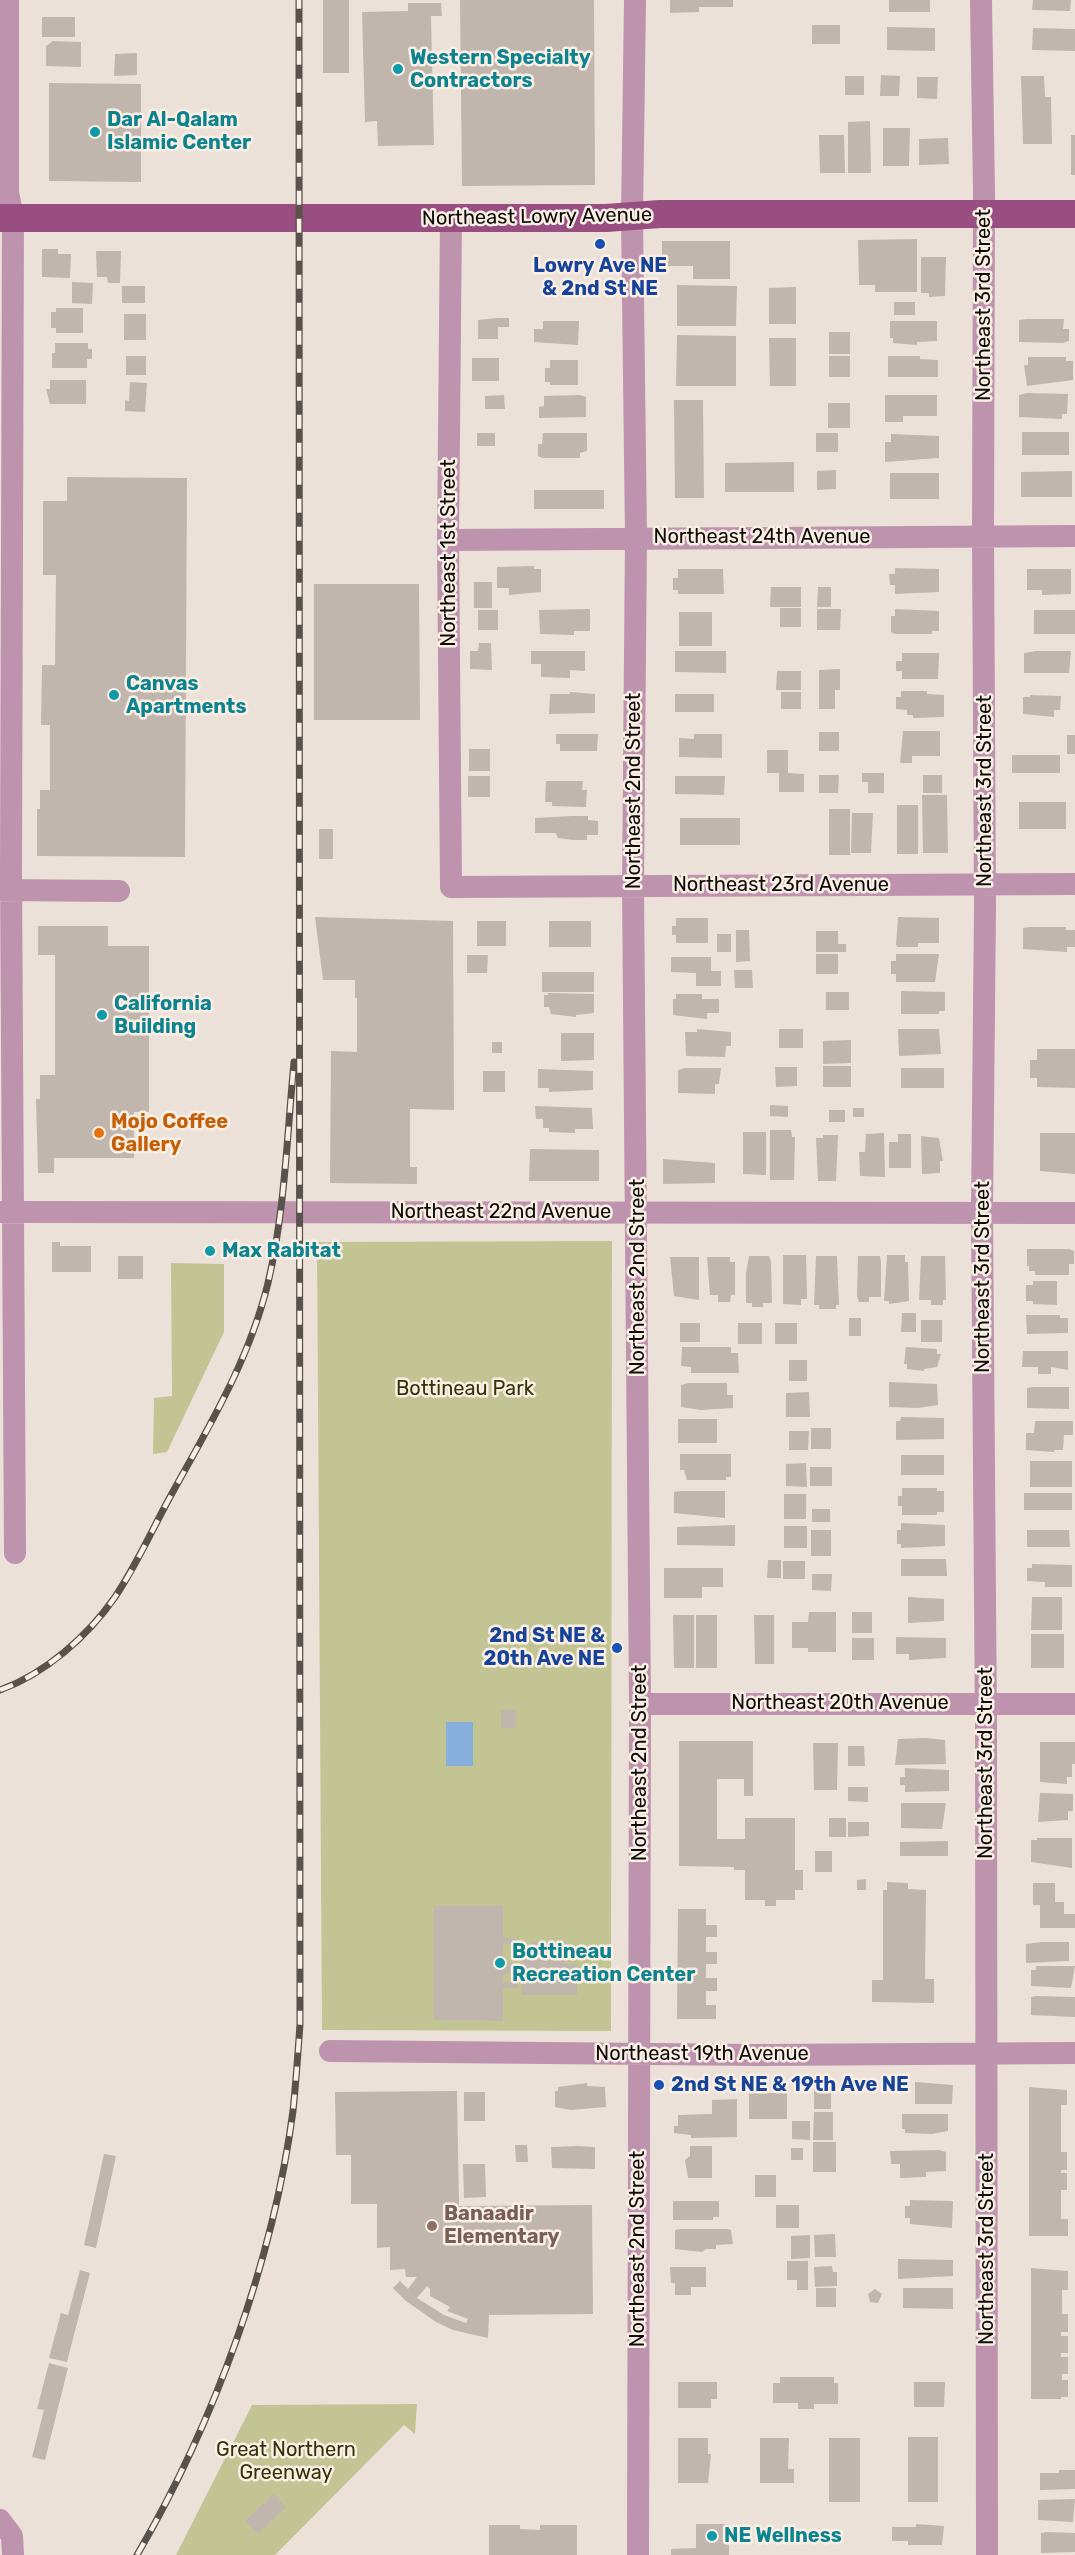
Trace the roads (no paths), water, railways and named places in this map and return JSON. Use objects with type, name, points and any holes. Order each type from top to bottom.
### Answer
[{"type":"main road","name":"Northeast Lowry Avenue","points":[[7,218],[1075,214]]},
{"type":"street","points":[[8,0],[7,1212],[15,1553]]},
{"type":"street","name":"Northeast 2nd Street","points":[[634,0],[632,217],[636,537],[633,886],[640,1704],[638,2555]]},
{"type":"street","name":"Northeast 3rd Street","points":[[981,0],[984,214],[985,884],[982,1212],[986,1703],[987,2555]]},
{"type":"street","name":"Northeast 1st Street","points":[[451,218],[448,540],[451,887]]},
{"type":"street","name":"Northeast 24th Avenue","points":[[448,540],[636,537],[1075,536]]},
{"type":"street","name":"Northeast 23rd Avenue","points":[[451,887],[1075,884]]},
{"type":"street","points":[[6,890],[119,891]]},
{"type":"street","name":"Northeast 22nd Avenue","points":[[7,1212],[1075,1213]]},
{"type":"street","name":"Northeast 20th Avenue","points":[[640,1704],[1075,1704]]},
{"type":"street","name":"Northeast 19th Avenue","points":[[330,2051],[1075,2053]]},
{"type":"street","points":[[1,2520],[12,2536],[13,2555]]},
{"type":"water","points":[[446,1722],[473,1722],[473,1766],[446,1766]]},
{"type":"railway","points":[[137,2555],[165,2504],[215,2396],[255,2283],[284,2168],[293,2111],[300,2024],[299,0]]},
{"type":"railway","points":[[0,1690],[49,1664],[79,1639],[104,1612],[137,1560],[239,1367],[260,1312],[274,1256],[285,1173],[294,1062]]},
{"type":"place","name":"Western Specialty Contractors","points":[[398,69]]},
{"type":"place","name":"Dar Al-Qalam Islamic Center","points":[[95,132]]},
{"type":"place","name":"Lowry Ave NE & 2nd St NE","points":[[600,244]]},
{"type":"place","name":"Canvas Apartments","points":[[114,695]]},
{"type":"place","name":"California Building","points":[[102,1015]]},
{"type":"place","name":"Mojo Coffee Gallery","points":[[99,1133]]},
{"type":"place","name":"Max Rabitat","points":[[210,1251]]},
{"type":"place","name":"2nd St NE & 20th Ave NE","points":[[617,1648]]},
{"type":"place","name":"Bottineau Recreation Center","points":[[500,1963]]},
{"type":"place","name":"2nd St NE & 19th Ave NE","points":[[659,2085]]},
{"type":"place","name":"Banaadir Elementary","points":[[432,2226]]},
{"type":"place","name":"NE Wellness","points":[[712,2536]]},
{"type":"park label","name":"Bottineau Park","points":[[465,1389]]},
{"type":"park label","name":"Great Northern Greenway","points":[[286,2462]]}]
